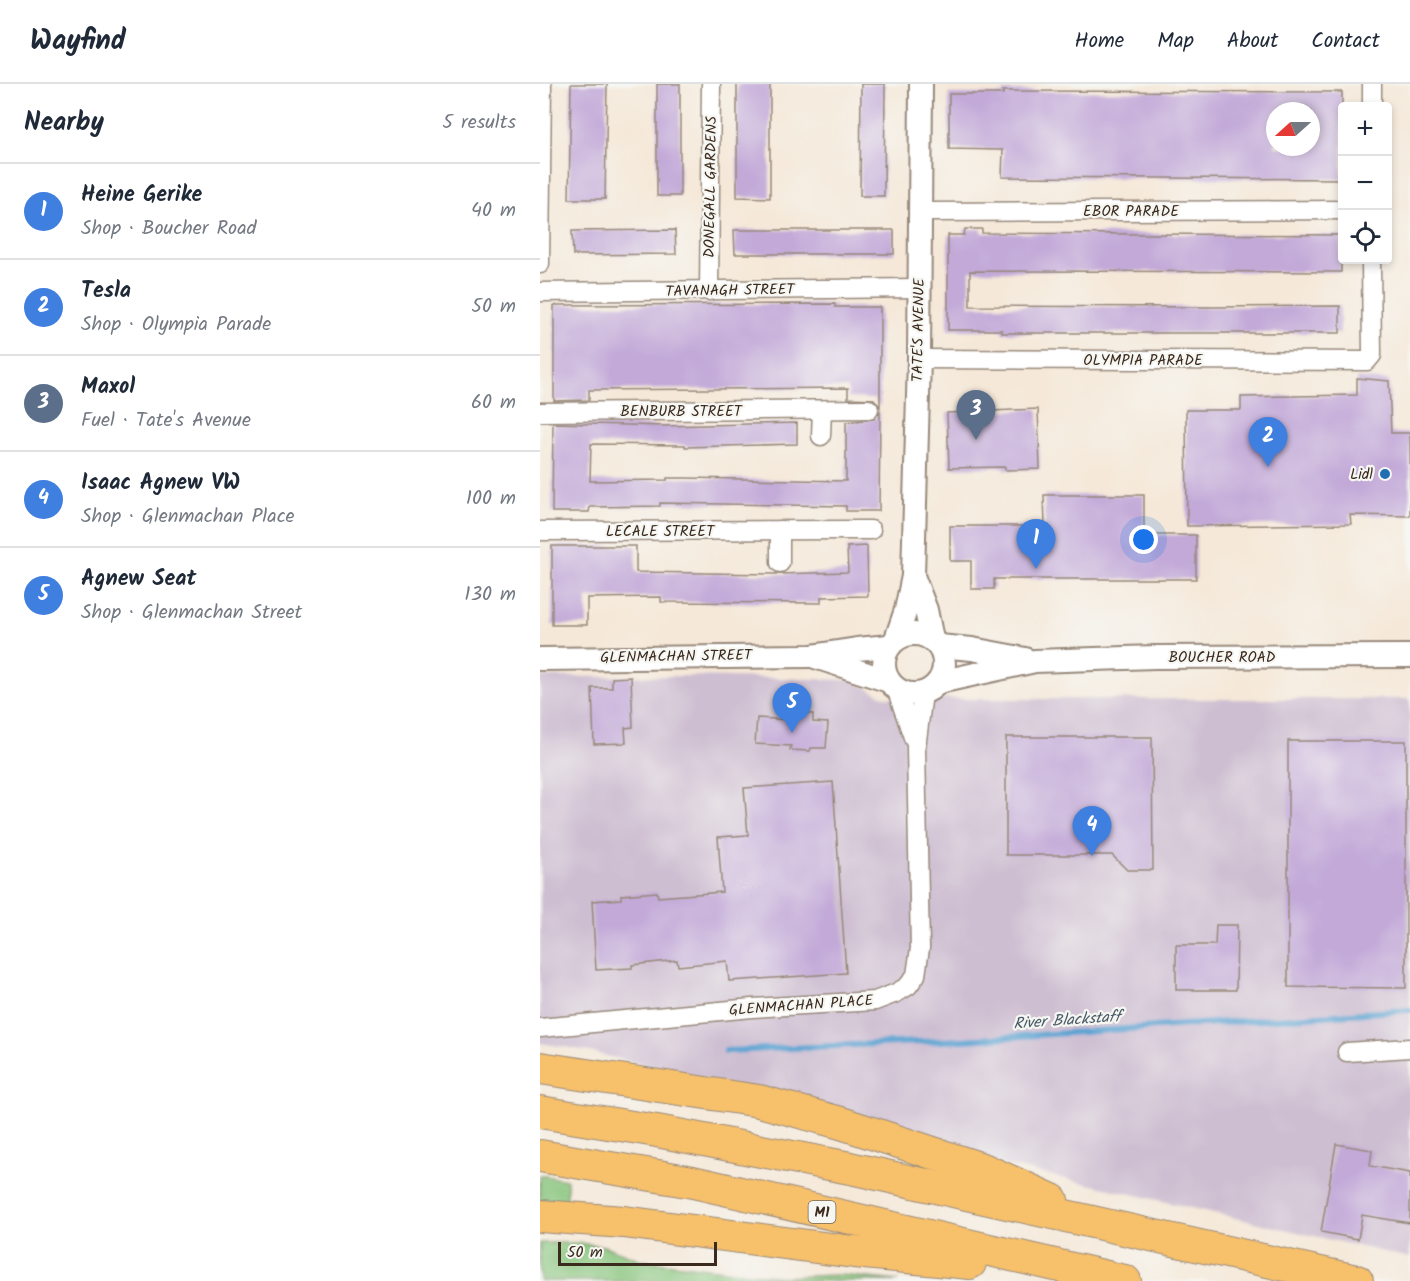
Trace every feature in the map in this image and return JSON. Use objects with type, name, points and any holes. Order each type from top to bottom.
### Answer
[{"type":"highway","points":[[540,1068],[759,1101],[841,1123],[985,1170],[1043,1195],[1101,1225]]},
{"type":"highway","points":[[540,1112],[657,1131],[850,1168],[1357,1281]]},
{"type":"highway","name":"M1","points":[[540,1156],[693,1182],[1114,1279]]},
{"type":"highway","points":[[540,1216],[624,1222],[854,1252],[1114,1279]]},
{"type":"street","points":[[540,264],[542,84]]},
{"type":"street","name":"DONEGALL GARDENS","points":[[709,291],[711,84]]},
{"type":"street","name":"TATE'S AVENUE","points":[[893,643],[906,610],[914,576],[919,359],[921,84]]},
{"type":"street","points":[[1372,84],[1372,102]]},
{"type":"street","name":"EBOR PARADE","points":[[920,210],[931,212],[1338,210]]},
{"type":"street","name":"OLYMPIA PARADE","points":[[919,359],[1367,361],[1372,355],[1371,264]]},
{"type":"street","name":"TAVANAGH STREET","points":[[540,292],[919,288]]},
{"type":"street","name":"BENBURB STREET","points":[[540,412],[869,409]]},
{"type":"street","points":[[821,436],[822,410]]},
{"type":"street","points":[[780,530],[780,563]]},
{"type":"street","name":"LECALE STREET","points":[[540,531],[871,530]]},
{"type":"street","name":"TATE'S AVENUE","points":[[914,576],[935,642]]},
{"type":"street","points":[[914,633],[924,635],[935,642],[943,654],[945,664],[943,674],[931,688],[916,745],[884,664],[885,654],[893,643],[914,633]]},
{"type":"street","name":"BOUCHER ROAD","points":[[935,642],[1035,661]]},
{"type":"street","name":"GLENMACHAN STREET","points":[[540,659],[811,656],[893,643]]},
{"type":"street","name":"GLENMACHAN STREET","points":[[811,656],[892,685]]},
{"type":"street","name":"BOUCHER ROAD","points":[[931,688],[1035,661],[1155,657],[1410,656]]},
{"type":"street","points":[[892,685],[904,693],[931,688]]},
{"type":"street","name":"GLENMACHAN PLACE","points":[[548,1028],[752,1008],[875,1001],[908,986],[916,975],[920,948],[916,745]]},
{"type":"street","points":[[1347,1052],[1410,1048]]},
{"type":"shaded area","points":[[696,676],[852,680],[885,697],[1410,699],[1410,1258],[997,1163],[794,1099],[572,1048],[540,1043],[540,677]]},
{"type":"green space","points":[[540,1175],[567,1180],[567,1202],[540,1201]]},
{"type":"green space","points":[[540,1243],[604,1246],[641,1260],[781,1277],[840,1275],[898,1281],[540,1281]]},
{"type":"building","points":[[571,84],[607,84],[605,199],[569,199]]},
{"type":"building","points":[[657,84],[680,84],[680,196],[657,196]]},
{"type":"building","points":[[737,84],[770,84],[770,198],[737,197]]},
{"type":"building","points":[[861,84],[885,84],[884,196],[860,196]]},
{"type":"building","points":[[1003,91],[1342,92],[1342,102],[1338,102],[1338,179],[1002,177],[1003,150],[949,149],[949,94],[1003,94]]},
{"type":"building","points":[[965,229],[982,229],[982,233],[1338,235],[1338,264],[1341,264],[1341,272],[970,271],[970,306],[1340,306],[1340,333],[1002,333],[1002,330],[948,330],[948,235],[964,235]]},
{"type":"building","points":[[675,230],[676,254],[573,255],[572,231]]},
{"type":"building","points":[[734,230],[894,230],[894,254],[735,254]]},
{"type":"building","points":[[835,304],[835,307],[880,307],[880,407],[874,399],[848,398],[848,388],[589,390],[589,400],[554,401],[554,305]]},
{"type":"building","points":[[1357,378],[1389,381],[1391,433],[1410,433],[1410,516],[1350,515],[1351,524],[1187,526],[1186,410],[1241,410],[1241,397],[1357,395]]},
{"type":"building","points":[[1038,409],[1040,469],[949,468],[947,413]]},
{"type":"building","points":[[880,411],[879,511],[846,511],[846,506],[660,503],[660,506],[590,507],[589,512],[552,512],[553,423],[665,426],[797,423],[797,444],[685,447],[685,445],[591,444],[590,481],[685,478],[846,481],[846,422],[874,419]]},
{"type":"building","points":[[1044,495],[1144,495],[1144,535],[1196,535],[1196,579],[994,579],[994,589],[971,589],[971,561],[950,561],[950,526],[1045,526]]},
{"type":"building","points":[[552,546],[636,546],[636,572],[779,574],[848,572],[847,547],[867,546],[868,596],[821,597],[821,603],[661,602],[661,597],[587,598],[587,625],[552,625]]},
{"type":"building","points":[[631,677],[633,727],[625,728],[626,743],[594,744],[592,688],[612,688],[612,678]]},
{"type":"building","points":[[791,713],[813,714],[813,722],[828,723],[826,748],[811,748],[810,751],[790,750],[791,746],[755,744],[757,718],[791,720]]},
{"type":"building","points":[[1006,737],[1152,737],[1153,870],[1127,870],[1112,855],[1006,855]]},
{"type":"building","points":[[1288,741],[1406,741],[1406,988],[1288,987]]},
{"type":"building","points":[[833,782],[846,973],[729,981],[727,961],[678,966],[677,960],[632,965],[632,968],[596,970],[592,901],[621,899],[621,895],[657,892],[658,897],[722,892],[718,837],[748,835],[744,788]]},
{"type":"building","points":[[1216,925],[1237,925],[1236,990],[1176,990],[1176,945],[1215,945]]},
{"type":"building","points":[[1336,1144],[1372,1150],[1370,1166],[1410,1173],[1410,1223],[1362,1215],[1358,1239],[1321,1232]]},
{"type":"waterway","name":"River Blackstaff","points":[[726,1051],[963,1040],[1410,1010]]},
{"type":"place","name":"Maxol","points":[[976,440]]},
{"type":"place","name":"Tesla","points":[[1268,467]]},
{"type":"place","name":"Lidl","points":[[1385,474]]},
{"type":"place","name":"Heine Gerike","points":[[1036,569]]},
{"type":"place","name":"Agnew Seat","points":[[792,733]]},
{"type":"place","name":"Isaac Agnew VW","points":[[1092,856]]}]
